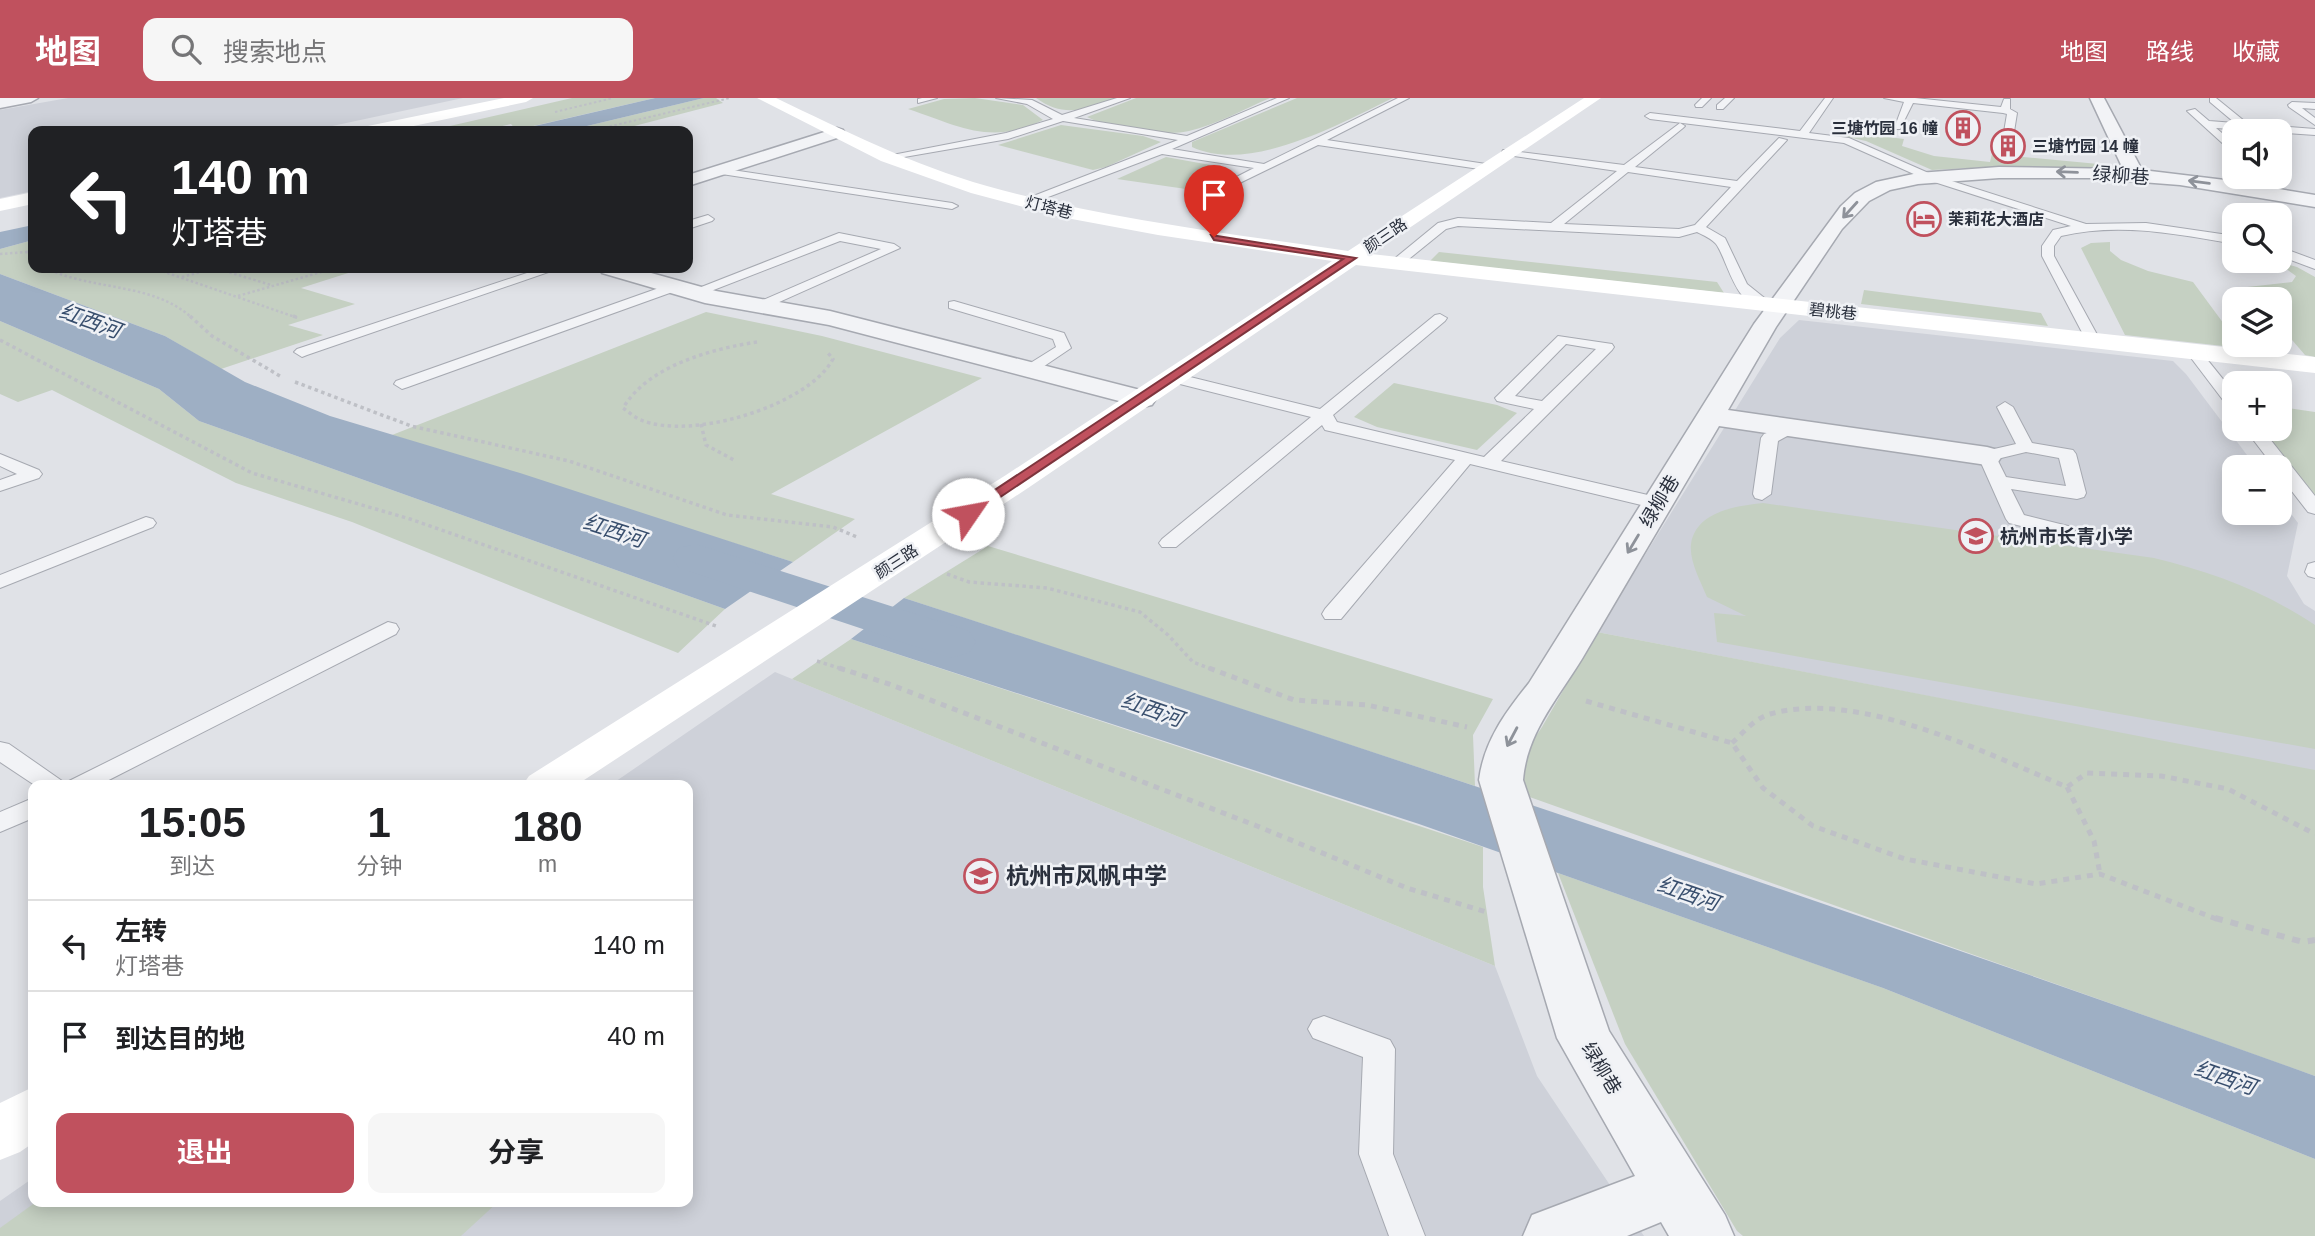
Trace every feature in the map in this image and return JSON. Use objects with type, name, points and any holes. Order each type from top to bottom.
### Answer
[{"type":"street","points":[[0,103],[31,98]]},
{"type":"street","points":[[392,126],[526,98]]},
{"type":"street","name":"灯塔巷","points":[[764,98],[887,157],[978,188],[1061,212],[1351,258]]},
{"type":"street","name":"颜三路","points":[[553,780],[902,557],[1174,378],[1507,152],[1594,98]]},
{"type":"street","points":[[2097,98],[2135,175]]},
{"type":"street","points":[[693,180],[837,133]]},
{"type":"street","name":"绿柳巷","points":[[1689,1212],[1584,1038],[1501,780],[1502,755],[1522,718],[1545,689],[1711,416],[1766,324],[1773,304],[1849,208],[1883,185],[1929,177],[2016,170],[2135,175],[2234,187],[2315,201]]},
{"type":"street","points":[[0,205],[28,199]]},
{"type":"street","name":"碧桃巷","points":[[1351,258],[2315,365]]},
{"type":"street","points":[[627,273],[683,290],[759,307],[830,318],[1142,399]]},
{"type":"street","points":[[1711,416],[1987,456]]},
{"type":"street","points":[[0,1134],[28,1115]]},
{"type":"street","points":[[1554,1236],[1689,1212]]},
{"type":"lane","points":[[921,101],[933,98]]},
{"type":"lane","points":[[1002,98],[1029,102],[1063,118],[1185,138]]},
{"type":"lane","points":[[887,157],[1008,136],[1126,98]]},
{"type":"lane","points":[[1027,202],[1124,166],[1285,98]]},
{"type":"lane","points":[[1215,192],[1405,98]]},
{"type":"lane","points":[[1699,105],[1707,98]]},
{"type":"lane","points":[[1720,107],[1730,98]]},
{"type":"lane","points":[[1804,133],[1829,98]]},
{"type":"lane","points":[[1888,98],[2005,110],[2012,113],[2008,138]]},
{"type":"lane","points":[[2005,110],[2008,98]]},
{"type":"lane","points":[[1897,127],[1910,99]]},
{"type":"lane","points":[[2213,100],[2236,119]]},
{"type":"lane","points":[[2315,106],[2292,105],[2315,122]]},
{"type":"lane","points":[[2192,111],[2222,137]]},
{"type":"lane","points":[[1650,116],[1846,140],[1929,177],[2082,226],[2144,228],[2222,238]]},
{"type":"lane","points":[[2207,124],[2222,126]]},
{"type":"lane","points":[[1553,227],[1680,126]]},
{"type":"lane","points":[[2292,131],[2315,132]]},
{"type":"lane","points":[[1394,264],[1442,226],[1458,222],[1679,233],[1699,229],[1782,139]]},
{"type":"lane","points":[[1318,142],[1486,167]]},
{"type":"lane","points":[[1159,150],[1265,167]]},
{"type":"lane","points":[[1507,152],[1739,185]]},
{"type":"lane","points":[[719,172],[951,206]]},
{"type":"lane","points":[[693,224],[708,219]]},
{"type":"lane","points":[[2082,226],[2057,233],[2048,246],[2048,256],[2093,340]]},
{"type":"lane","points":[[1699,229],[1721,241],[1741,286],[1773,304]]},
{"type":"lane","points":[[402,384],[839,237],[894,248],[759,307]]},
{"type":"lane","points":[[2292,250],[2304,248]]},
{"type":"lane","points":[[2292,256],[2315,265]]},
{"type":"lane","points":[[302,352],[539,273]]},
{"type":"lane","points":[[954,305],[1059,337],[1064,348],[1029,370]]},
{"type":"lane","points":[[1169,543],[1440,318]]},
{"type":"lane","points":[[1488,463],[1598,355],[1607,346],[1563,338],[1503,398],[1545,407]]},
{"type":"lane","points":[[2192,350],[2222,388]]},
{"type":"lane","points":[[1174,378],[1325,415],[1331,426],[1658,503]]},
{"type":"lane","points":[[2005,407],[2026,447]]},
{"type":"lane","points":[[1762,494],[1770,438],[1792,429]]},
{"type":"lane","points":[[2262,441],[2315,508]]},
{"type":"lane","points":[[2000,482],[2077,493],[2067,454],[2026,447],[1987,456],[2016,519],[2065,531]]},
{"type":"lane","points":[[1333,614],[1466,458]]},
{"type":"lane","points":[[0,459],[33,474],[0,486]]},
{"type":"lane","points":[[0,582],[146,523]]},
{"type":"lane","points":[[88,780],[388,629]]},
{"type":"lane","points":[[0,750],[45,780]]},
{"type":"lane","points":[[0,824],[28,810]]},
{"type":"lane","points":[[1324,1030],[1380,1049],[1376,1154],[1407,1236]]},
{"type":"path","points":[[611,126],[730,98]]},
{"type":"path","points":[[0,254],[27,252]]},
{"type":"path","points":[[56,273],[66,278],[142,293],[179,306],[212,336],[281,377]]},
{"type":"path","points":[[167,273],[299,318]]},
{"type":"path","points":[[181,278],[198,273]]},
{"type":"path","points":[[231,273],[272,286]]},
{"type":"path","points":[[236,296],[318,273]]},
{"type":"path","points":[[0,340],[252,472],[410,519],[889,684],[1257,826],[1407,888],[1541,911]]},
{"type":"path","points":[[767,341],[746,343],[717,351],[662,374],[634,391],[624,408],[632,419],[656,426],[732,420],[808,387],[825,373],[833,359],[830,354],[820,349]]},
{"type":"path","points":[[294,382],[411,426],[569,461],[727,515],[833,527],[969,582],[1047,588],[1140,612],[1168,635],[1193,662],[1294,701],[1367,705],[1512,738]]},
{"type":"path","points":[[701,424],[706,445],[734,460]]},
{"type":"path","points":[[1545,689],[1732,743],[1763,788],[1813,826],[1905,859],[2036,884],[2100,874],[2228,923],[2303,942],[2315,940]]},
{"type":"path","points":[[1732,743],[1768,715],[1812,706],[1884,718],[2067,787],[2094,841],[2100,874]]},
{"type":"path","points":[[2067,787],[2087,773],[2161,776],[2228,789],[2315,834]]},
{"type":"shaded area","points":[[68,98],[463,98],[332,126],[28,126],[28,192],[0,198],[0,110]]},
{"type":"shaded area","name":"杭州市长青小学","points":[[1799,320],[2173,361],[2222,422],[2222,441],[2236,441],[2247,455],[2222,455],[2222,525],[2292,525],[2292,515],[2298,523],[2287,576],[2304,604],[2315,611],[2315,771],[1597,632],[1780,338]]},
{"type":"shaded area","name":"杭州市风帆中学","points":[[775,672],[1495,966],[1537,1076],[1644,1236],[0,1236],[0,1201],[28,1181],[28,1207],[693,1207],[693,780],[618,780]]},
{"type":"green space","points":[[572,98],[655,98],[533,126],[450,126]]},
{"type":"green space","points":[[704,98],[716,98],[723,103],[634,126],[587,126]]},
{"type":"green space","points":[[975,98],[1023,105],[1043,120],[1007,132],[975,131],[908,109],[944,99]]},
{"type":"green space","points":[[1036,98],[1117,98],[1085,108],[1066,110]]},
{"type":"green space","points":[[1136,98],[1270,98],[1209,125],[1179,133],[1137,130],[1109,125],[1087,117]]},
{"type":"green space","points":[[1297,98],[1393,98],[1321,132],[1267,150],[1215,154],[1192,147],[1192,142]]},
{"type":"green space","points":[[1061,125],[1143,136],[1161,142],[1106,167],[1093,170],[998,145]]},
{"type":"green space","points":[[1835,130],[1904,139],[1902,146],[1934,156],[1990,162],[1992,154],[2109,165],[2110,169],[1989,167],[1932,170],[1866,141],[1833,134]]},
{"type":"green space","points":[[1166,157],[1227,168],[1186,189],[1117,179]]},
{"type":"green space","points":[[28,241],[28,273],[348,273],[301,288],[355,304],[288,325],[323,335],[221,369],[165,336],[0,274],[0,249]]},
{"type":"green space","points":[[2110,242],[2110,251],[2121,260],[2148,271],[2193,282],[2222,321],[2222,346],[2125,335],[2081,248],[2091,243]]},
{"type":"green space","points":[[1439,252],[1717,282],[1724,293],[1430,261]]},
{"type":"green space","points":[[2292,266],[2315,277],[2315,357],[2305,355],[2292,340],[2292,287],[2247,287],[2292,282],[2296,276],[2292,273]]},
{"type":"green space","points":[[1864,290],[2041,313],[2048,326],[1861,304]]},
{"type":"green space","points":[[706,312],[822,336],[982,378],[771,494],[855,519],[793,562],[392,435]]},
{"type":"green space","points":[[0,321],[159,389],[199,421],[725,609],[678,653],[352,522],[236,483],[52,390],[18,402],[0,394]]},
{"type":"green space","points":[[1394,383],[1497,405],[1517,413],[1477,450],[1377,427],[1354,417]]},
{"type":"green space","points":[[2292,409],[2315,412],[2315,508],[2292,479],[2292,455],[2273,455],[2262,441],[2292,441]]},
{"type":"green space","points":[[1763,503],[2154,558],[2217,576],[2257,593],[2315,625],[2315,749],[1717,642],[1714,613],[1746,616],[1707,597],[1692,557],[1694,533],[1709,517],[1719,512]]},
{"type":"green space","points":[[988,546],[1493,699],[1473,735],[1475,786],[904,598]]},
{"type":"green space","points":[[1597,632],[2315,770],[2315,1076],[1524,795],[1509,777],[1542,727]]},
{"type":"green space","points":[[851,639],[1483,847],[1483,887],[1495,966],[792,679]]},
{"type":"green space","points":[[1558,873],[1883,988],[2315,1159],[2315,1236],[1743,1236],[1737,1231],[1625,1044]]},
{"type":"green space","points":[[29,1207],[493,1207],[461,1236],[0,1236],[0,1228]]},
{"type":"water","points":[[655,98],[704,98],[587,126],[535,126]]},
{"type":"water","points":[[28,226],[28,241],[0,249],[0,232]]},
{"type":"water","points":[[0,274],[165,336],[245,382],[330,416],[520,473],[793,562],[725,609],[199,421],[159,389],[0,321]]},
{"type":"water","points":[[904,598],[1611,832],[2315,1076],[2315,1159],[1883,988],[1419,824],[851,639]]},
{"type":"waterway","name":"红西河","points":[[696,558],[950,642]]},
{"type":"place","name":"三塘竹园 16 幢","points":[[1963,128]]},
{"type":"place","name":"三塘竹园 14 幢","points":[[2008,146]]},
{"type":"place","name":"茉莉花大酒店","points":[[1924,219]]},
{"type":"place","name":"杭州市长青小学","points":[[1976,536]]},
{"type":"place","name":"杭州市风帆中学","points":[[981,876]]},
{"type":"route","points":[[968,514],[1351,258],[1214,237]]}]
